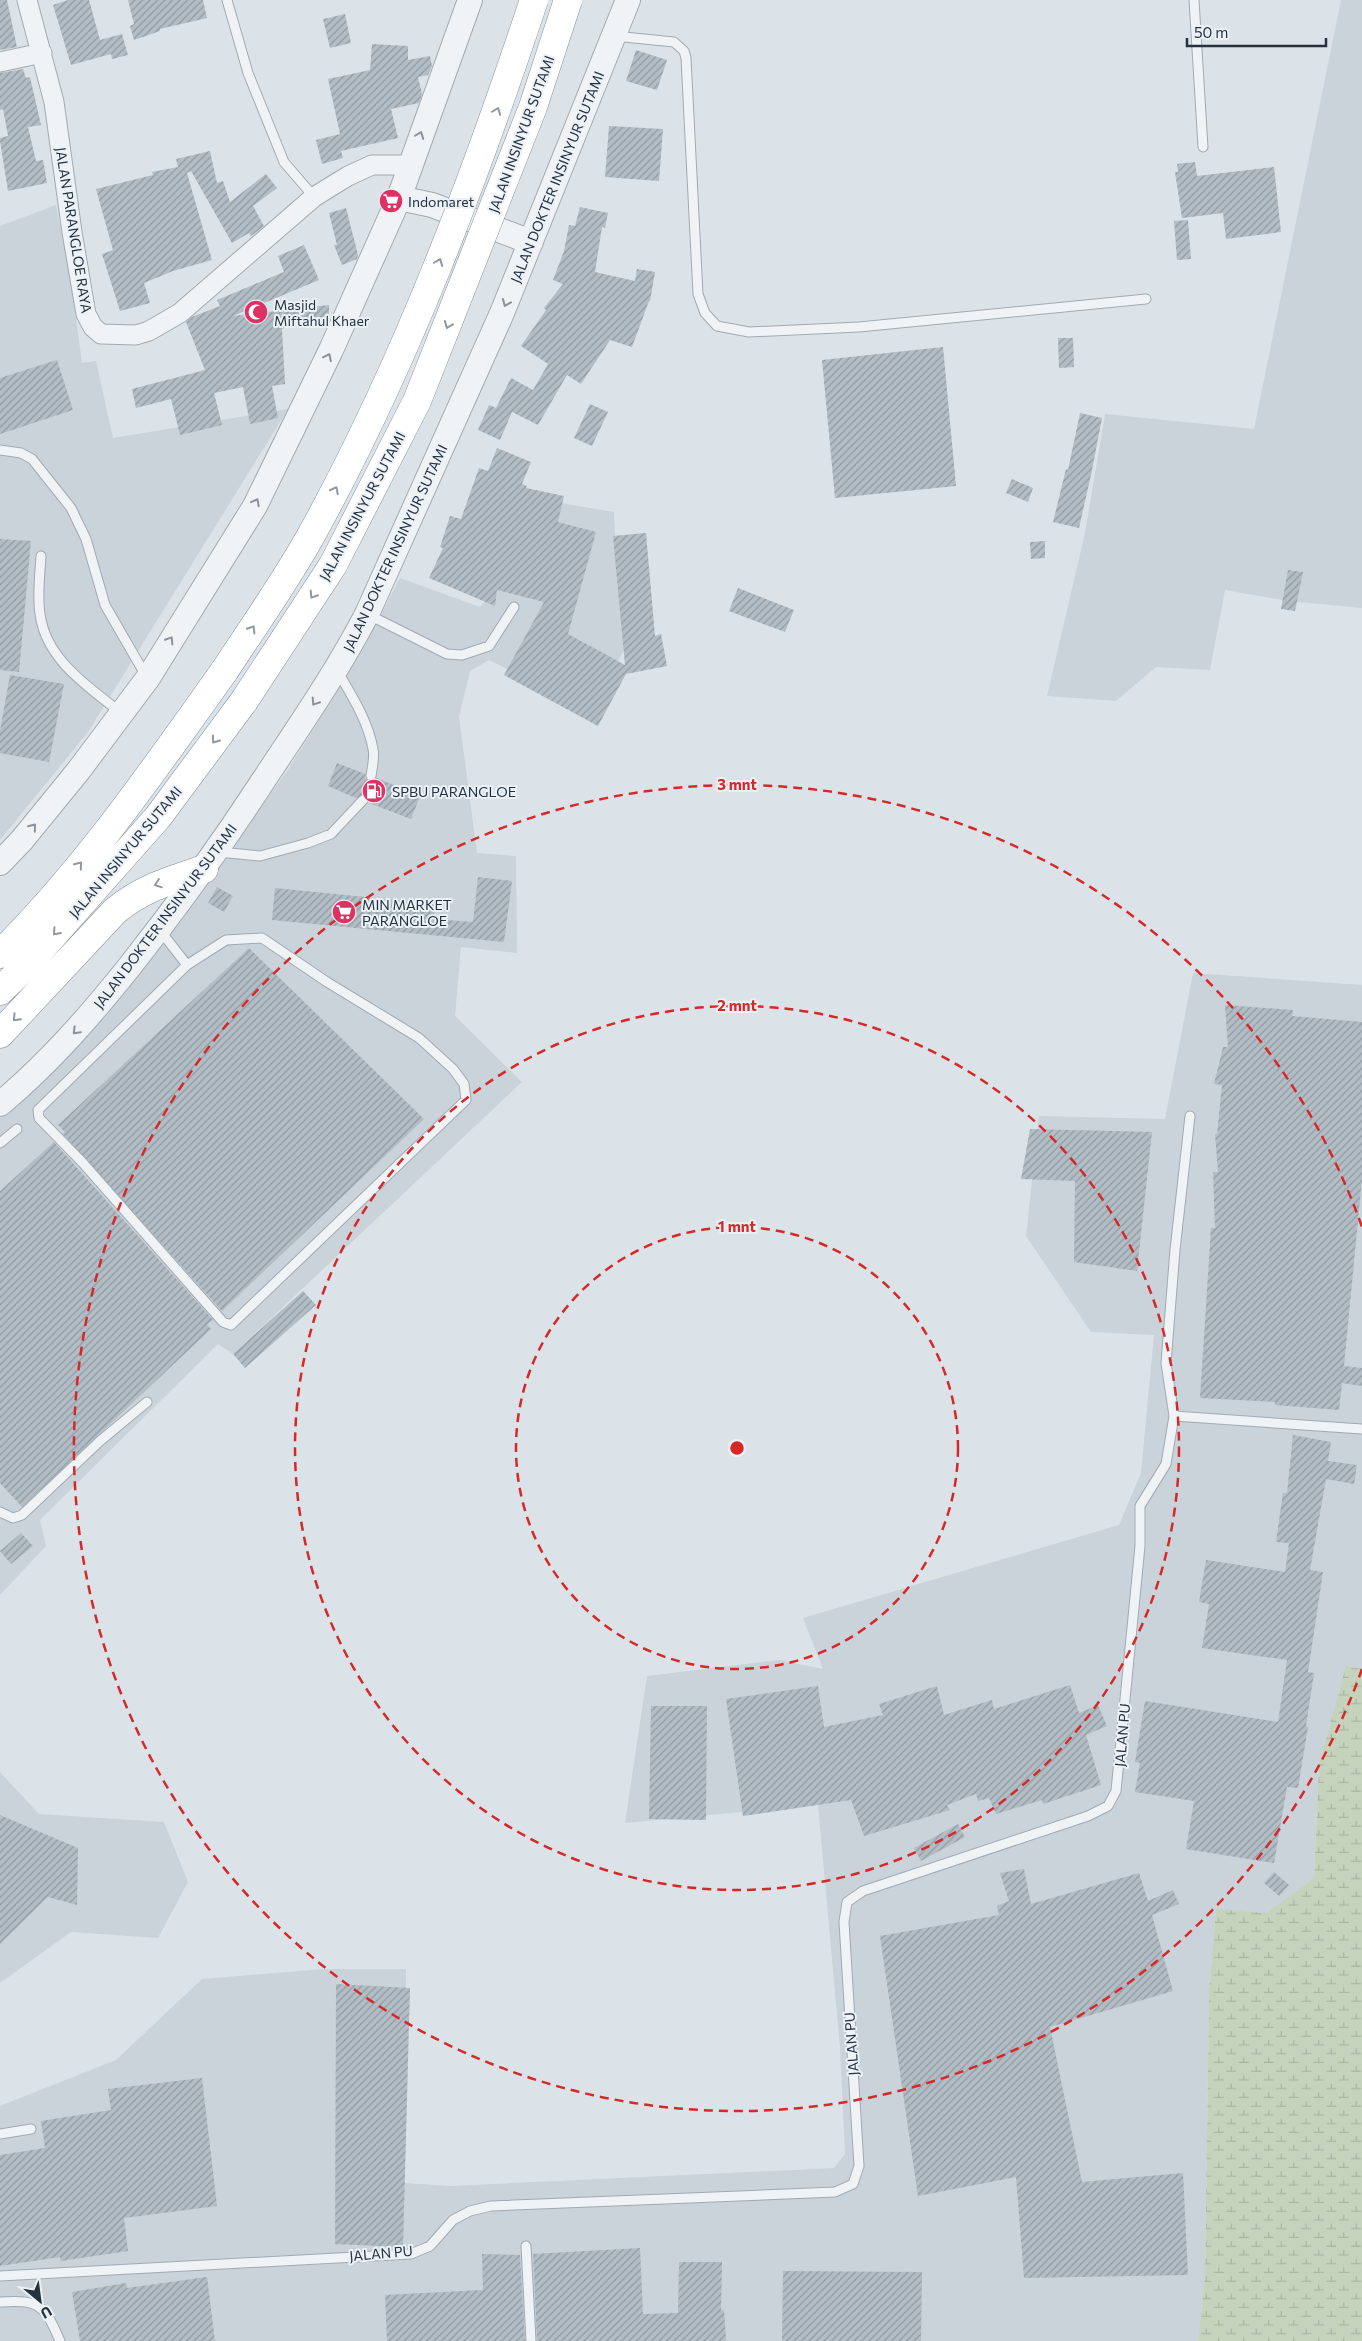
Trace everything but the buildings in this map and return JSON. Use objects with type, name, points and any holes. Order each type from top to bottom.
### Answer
[{"type":"highway","name":"JALAN INSINYUR SUTAMI","points":[[0,954],[73,872],[138,793],[226,670],[314,531],[386,390],[424,302],[498,108],[534,0]]},
{"type":"highway","name":"JALAN INSINYUR SUTAMI","points":[[0,991],[26,966],[158,818],[244,700],[333,565],[417,401],[532,107],[568,0]]},
{"type":"highway","points":[[0,1034],[115,911],[130,898],[211,860]]},
{"type":"street","name":"JALAN PARANGLOE RAYA","points":[[27,0],[54,102],[72,232],[86,314],[93,327],[101,334],[136,335],[149,331],[180,314],[314,197],[348,176],[372,165],[409,165]]},
{"type":"street","points":[[0,863],[22,840],[79,770],[148,678],[255,506],[331,350],[399,198],[409,165],[470,0]]},
{"type":"street","name":"JALAN DOKTER INSINYUR SUTAMI","points":[[0,1104],[26,1082],[83,1024],[159,929],[211,860],[337,669],[367,614],[498,322],[628,0]]},
{"type":"street","points":[[0,62],[42,53]]},
{"type":"street","points":[[399,198],[432,205],[531,242]]},
{"type":"lane","points":[[227,0],[248,73],[284,162],[314,197]]},
{"type":"lane","points":[[1194,0],[1203,148]]},
{"type":"lane","points":[[614,36],[674,42],[684,51],[686,58],[698,294],[705,313],[717,326],[749,332],[859,327],[1146,299]]},
{"type":"lane","points":[[0,450],[21,454],[32,459],[71,508],[86,539],[105,605],[148,678]]},
{"type":"lane","points":[[41,556],[40,614],[46,638],[75,678],[122,713]]},
{"type":"lane","points":[[367,614],[447,654],[462,655],[489,646],[514,607]]},
{"type":"lane","points":[[337,669],[358,706],[368,732],[374,751],[371,776]]},
{"type":"lane","points":[[211,860],[260,856],[308,843],[331,834],[363,800]]},
{"type":"lane","points":[[159,929],[187,965]]},
{"type":"lane","points":[[262,938],[419,1038],[453,1069],[464,1084],[466,1100],[231,1325],[223,1322],[82,1162],[39,1118],[38,1110],[187,965],[226,940],[262,938]]},
{"type":"lane","name":"JALAN PU","points":[[0,2276],[411,2254],[430,2246],[453,2220],[470,2211],[491,2206],[835,2192],[853,2184],[859,2166],[844,1922],[847,1902],[862,1891],[1088,1816],[1108,1806],[1116,1790],[1140,1546],[1140,1506],[1166,1464],[1174,1416],[1166,1364],[1175,1250],[1190,1116]]},
{"type":"lane","points":[[0,1144],[17,1129]]},
{"type":"lane","points":[[0,1512],[13,1518],[22,1515],[100,1441],[147,1402]]},
{"type":"lane","points":[[1174,1416],[1362,1429]]},
{"type":"lane","points":[[0,2134],[31,2129]]},
{"type":"lane","points":[[526,2246],[531,2341]]},
{"type":"lane","points":[[0,2302],[19,2301],[36,2304],[49,2316],[60,2341]]},
{"type":"shaded area","points":[[1341,0],[1362,0],[1362,608],[1288,601],[1225,590],[1210,670],[1156,667],[1116,701],[1047,696],[1085,533],[1105,414],[1254,429]]},
{"type":"shaded area","points":[[56,205],[69,268],[82,363],[96,361],[113,438],[288,409],[88,732],[0,840],[0,226]]},
{"type":"shaded area","points":[[526,497],[614,512],[616,561],[628,641],[594,711],[489,660],[470,671],[459,717],[477,853],[516,856],[517,953],[461,947],[455,1016],[522,1082],[233,1354],[218,1344],[40,1520],[46,1546],[0,1595],[0,1112],[92,1029],[286,773],[362,651],[400,578],[480,607],[502,578]]},
{"type":"shaded area","points":[[1193,973],[1362,985],[1362,1669],[1346,1667],[1319,1764],[1314,1878],[1266,1913],[1216,1910],[1209,1992],[1205,2276],[1198,2341],[0,2341],[0,2106],[116,2060],[202,1979],[323,1969],[406,1969],[405,2183],[451,2186],[834,2168],[845,2154],[840,2047],[818,1805],[625,1823],[647,1676],[779,1660],[823,1669],[803,1618],[1119,1525],[1141,1473],[1154,1335],[1091,1332],[1026,1236],[1039,1116],[1165,1119]]},
{"type":"shaded area","points":[[0,1772],[39,1814],[164,1822],[188,1882],[158,1938],[71,1932],[0,1983]]},
{"type":"green space","points":[[1346,1666],[1362,1669],[1362,2341],[1198,2341],[1205,2276],[1209,1992],[1216,1909],[1266,1913],[1314,1878],[1319,1764]]},
{"type":"place","name":"Indomaret","points":[[391,201]]},
{"type":"place","name":"Masjid Miftahul Khaer","points":[[256,312]]},
{"type":"place","name":"SPBU PARANGLOE","points":[[374,791]]},
{"type":"place","name":"MIN MARKET PARANGLOE","points":[[344,912]]}]
